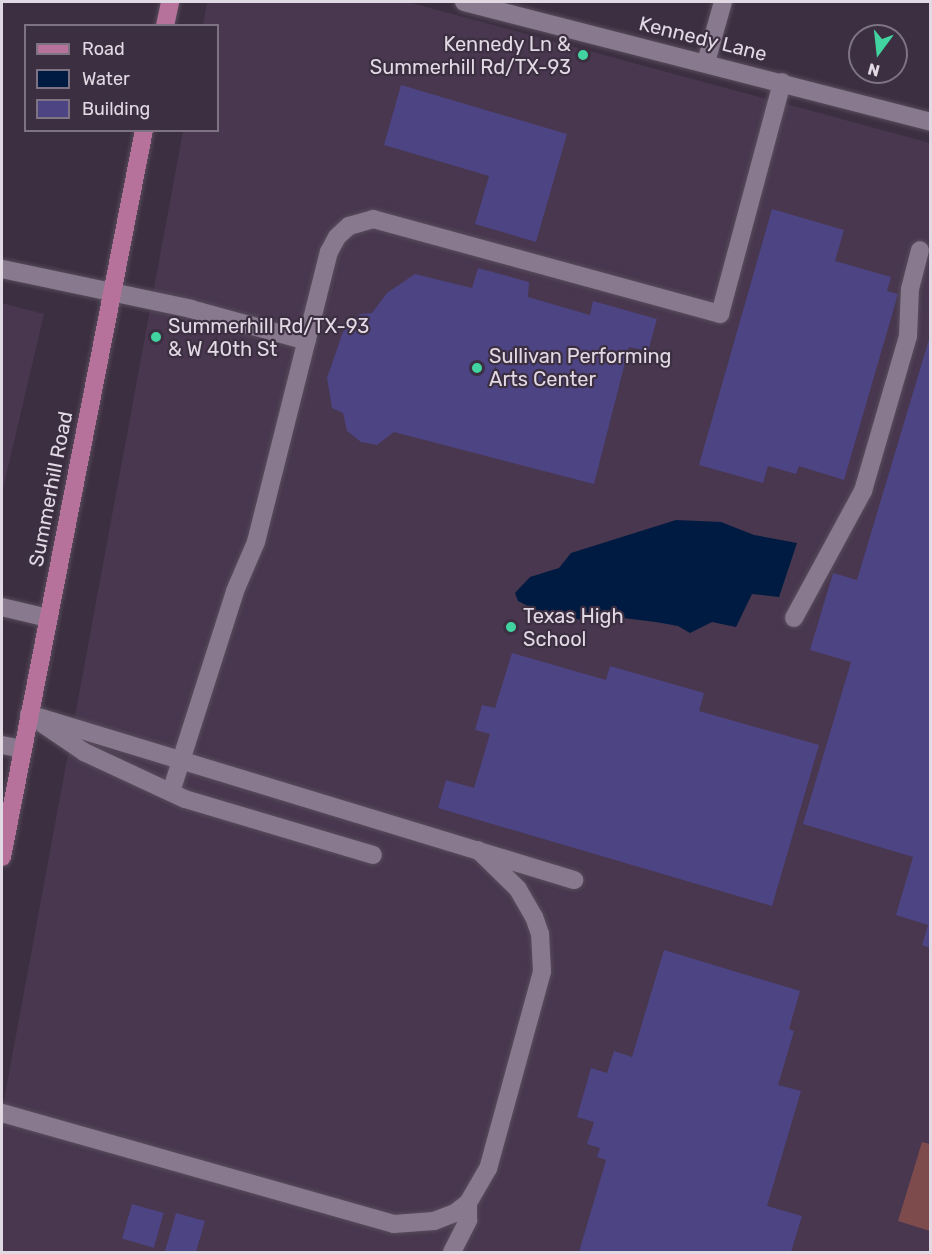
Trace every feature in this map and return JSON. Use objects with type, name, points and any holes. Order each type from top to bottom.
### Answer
[{"type":"main road","points":[[165,24],[170,2]]},
{"type":"main road","name":"Summerhill Road","points":[[2,857],[144,132]]},
{"type":"street","name":"Kennedy Lane","points":[[464,2],[499,6],[930,122]]},
{"type":"street","points":[[706,62],[723,2]]},
{"type":"street","points":[[171,792],[256,542],[329,252],[337,237],[349,226],[372,219],[720,314],[782,82]]},
{"type":"street","points":[[794,618],[863,491],[908,336],[910,289],[920,250]]},
{"type":"street","points":[[2,269],[112,295],[191,309],[307,341]]},
{"type":"street","points":[[2,607],[48,618]]},
{"type":"street","points":[[29,714],[574,880]]},
{"type":"street","points":[[29,714],[84,752],[171,792],[203,805],[373,855]]},
{"type":"street","points":[[2,745],[23,749]]},
{"type":"street","points":[[452,1252],[468,1220],[468,1203],[488,1169],[542,970],[540,934],[534,917],[518,889],[478,850]]},
{"type":"street","points":[[2,1113],[394,1224],[434,1221],[468,1203]]},
{"type":"shaded area","name":"Texas High School","points":[[207,2],[408,2],[930,143],[930,1252],[2,1252],[2,1111],[183,132],[219,132],[219,24],[203,24]]},
{"type":"shaded area","points":[[2,303],[44,314],[2,493]]},
{"type":"shaded area","points":[[922,1142],[930,1144],[930,1231],[898,1221]]},
{"type":"water","points":[[676,520],[721,522],[754,535],[797,543],[779,597],[752,594],[736,627],[712,622],[690,633],[678,626],[599,615],[585,620],[550,617],[518,601],[515,593],[530,577],[559,568],[571,553]]},
{"type":"building","points":[[401,85],[567,134],[536,242],[475,224],[489,176],[384,145]]},
{"type":"building","points":[[772,209],[844,230],[835,261],[891,277],[887,291],[898,294],[844,480],[799,466],[796,474],[768,466],[763,483],[699,465]]},
{"type":"building","name":"Sullivan Performing Arts Center","points":[[478,268],[529,282],[528,297],[590,315],[593,301],[657,319],[648,351],[629,347],[594,484],[394,432],[377,445],[361,442],[347,431],[343,413],[332,408],[327,378],[343,332],[351,322],[360,314],[372,313],[387,293],[415,274],[472,288]]},
{"type":"building","points":[[930,336],[930,948],[922,945],[928,925],[896,915],[913,857],[803,824],[851,662],[810,650],[833,573],[857,580]]},
{"type":"building","points":[[512,653],[606,680],[610,666],[704,693],[699,711],[819,745],[772,906],[438,808],[446,780],[474,788],[490,734],[475,730],[482,705],[495,708]]},
{"type":"building","points":[[664,950],[800,991],[789,1029],[794,1031],[778,1085],[801,1091],[767,1206],[802,1216],[791,1252],[579,1252],[606,1160],[597,1157],[600,1148],[587,1144],[594,1122],[577,1117],[591,1068],[607,1073],[614,1051],[632,1057]]},
{"type":"building","points":[[132,1204],[164,1213],[154,1248],[122,1239]]},
{"type":"building","points":[[176,1213],[205,1221],[196,1252],[165,1251]]},
{"type":"place","name":"Kennedy Ln & Summerhill Rd/TX-93","points":[[583,55]]},
{"type":"place","name":"Summerhill Rd/TX-93 & W 40th St","points":[[156,337]]},
{"type":"place","name":"Sullivan Performing Arts Center","points":[[477,368]]},
{"type":"place","name":"Texas High School","points":[[511,627]]}]
